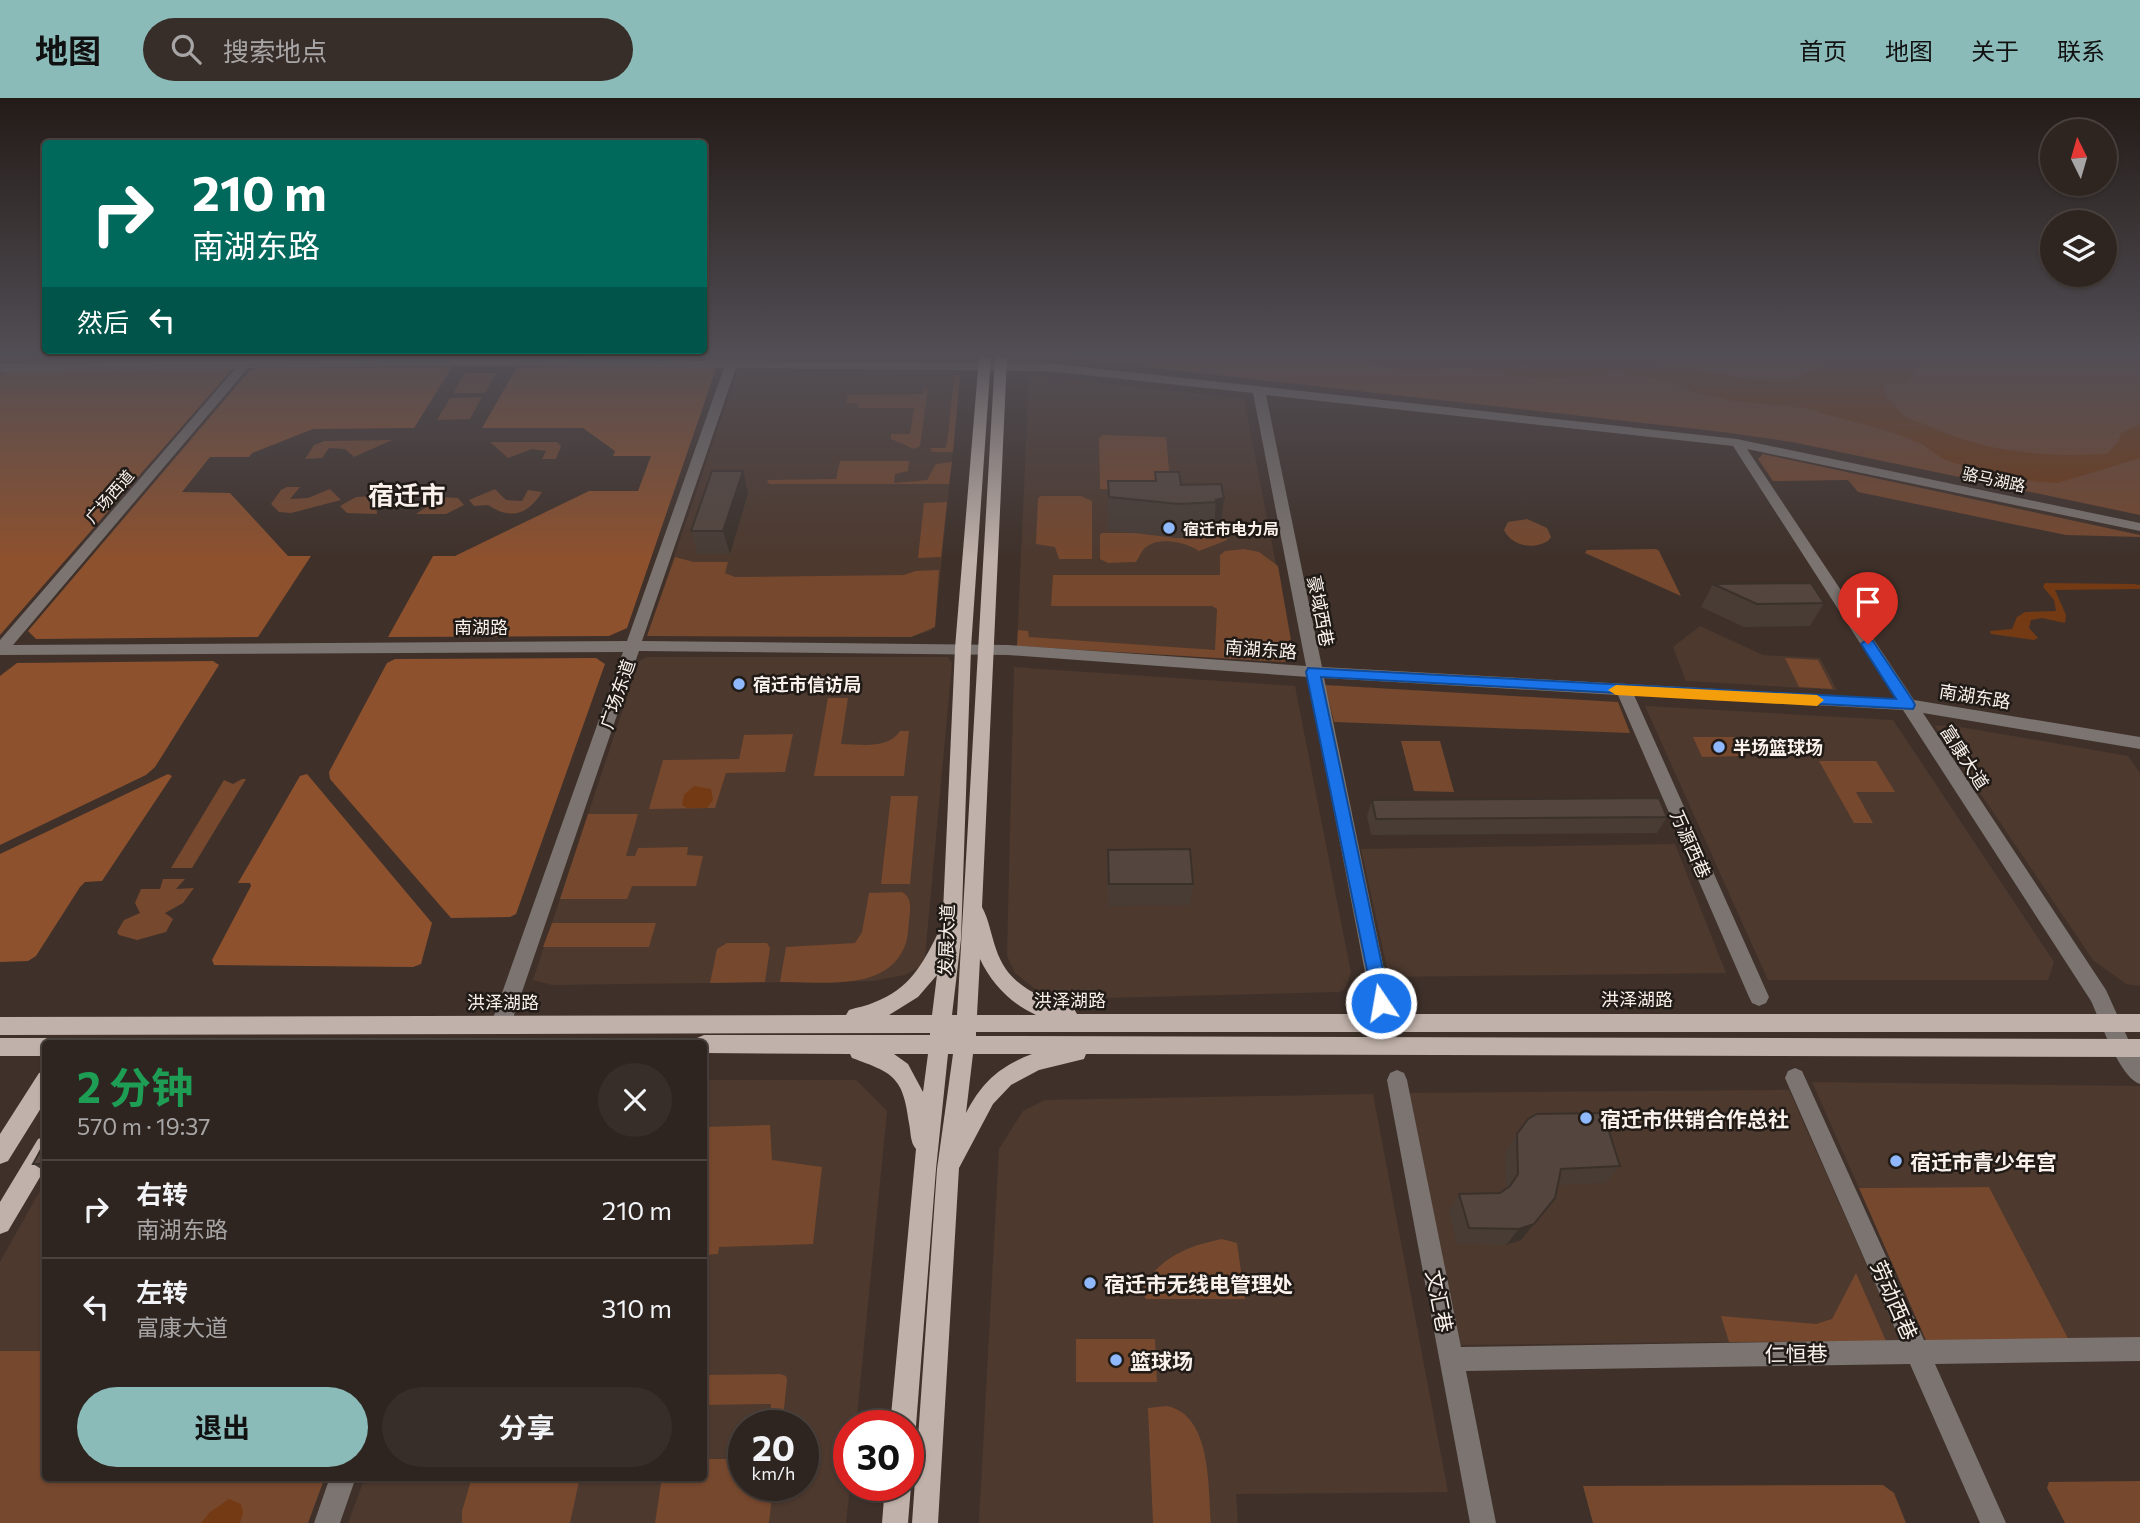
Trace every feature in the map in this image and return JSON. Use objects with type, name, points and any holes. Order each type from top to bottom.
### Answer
[{"type":"main road","name":"发展大道","points":[[905,1410],[937,1169],[966,1034],[962,897],[963,648],[986,424]]},
{"type":"main road","name":"发展大道","points":[[925,1523],[941,1034],[962,897],[986,649],[991,424]]},
{"type":"main road","points":[[962,897],[997,972],[1026,999],[1043,1010],[1059,1014],[1143,1023]]},
{"type":"main road","points":[[807,1023],[865,1015],[908,995],[922,983],[941,950],[962,897]]},
{"type":"main road","name":"洪泽湖路","points":[[0,1026],[74,1034],[111,1034],[501,1024],[807,1023],[941,1034]]},
{"type":"main road","name":"洪泽湖路","points":[[966,1034],[1143,1023],[2140,1023]]},
{"type":"main road","name":"洪泽湖路","points":[[707,1044],[804,1044],[966,1034],[1146,1044],[2131,1047]]},
{"type":"main road","points":[[804,1044],[877,1054],[904,1071],[937,1169]]},
{"type":"main road","points":[[937,1169],[986,1097],[999,1083],[1024,1066],[1079,1051],[1146,1044]]},
{"type":"main road","points":[[0,1047],[42,1047]]},
{"type":"main road","points":[[0,1154],[42,1086]]},
{"type":"main road","points":[[0,1223],[42,1153]]},
{"type":"main road","points":[[895,1523],[897,1501]]},
{"type":"street","name":"广场西道","points":[[0,650],[194,424]]},
{"type":"street","name":"广场东道","points":[[501,1024],[711,424]]},
{"type":"street","name":"豪域西巷","points":[[1265,424],[1381,1003]]},
{"type":"street","name":"骆马湖路","points":[[1558,424],[1737,443],[2140,527]]},
{"type":"street","name":"富康大道","points":[[1737,443],[2087,976],[2113,1022],[2131,1047],[2140,1075]]},
{"type":"street","name":"南湖路","points":[[0,650],[634,646],[963,648]]},
{"type":"street","name":"南湖东路","points":[[963,648],[1624,691],[1908,705],[2140,743]]},
{"type":"street","name":"万源西巷","points":[[1624,691],[1759,997]]},
{"type":"street","name":"劳动西巷","points":[[1795,1078],[1993,1523]]},
{"type":"street","name":"文汇巷","points":[[1396,1080],[1483,1523]]},
{"type":"street","name":"仁恒巷","points":[[1451,1359],[2140,1349]]},
{"type":"street","points":[[327,1523],[342,1481]]},
{"type":"shaded area","points":[[0,424],[185,424],[0,635]]},
{"type":"shaded area","points":[[204,424],[417,424],[414,428],[313,429],[252,453],[249,457],[210,457],[182,492],[230,493],[288,556],[311,556],[258,637],[36,639],[28,631]]},
{"type":"shaded area","points":[[485,424],[697,424],[627,628],[609,636],[388,637],[433,556],[455,556],[589,491],[638,491],[651,456],[613,456],[615,451],[583,428],[482,428]]},
{"type":"shaded area","points":[[719,424],[956,424],[935,627],[930,631],[911,637],[647,636]]},
{"type":"shaded area","points":[[912,424],[923,424],[920,446],[914,449],[891,439],[891,434],[910,434]]},
{"type":"shaded area","points":[[949,424],[956,424],[953,452],[932,452],[930,448],[945,448]]},
{"type":"shaded area","points":[[1027,424],[1249,424],[1293,652],[1286,662],[1017,646]]},
{"type":"shaded area","points":[[1647,424],[2140,424],[2140,515],[1792,442]]},
{"type":"shaded area","points":[[1860,424],[1922,424],[1992,447],[2061,455],[2107,454],[2118,442],[2121,433],[2140,424],[2140,458],[2058,483],[2038,482],[1943,459],[1922,444]]},
{"type":"shaded area","points":[[1102,435],[1166,437],[1171,491],[1100,489],[1099,439]]},
{"type":"shaded area","points":[[392,440],[354,457],[345,449],[329,448],[322,458],[305,459],[314,445],[324,441]]},
{"type":"shaded area","points":[[490,442],[557,442],[561,446],[556,459],[542,459],[546,451],[532,449],[508,458]]},
{"type":"shaded area","points":[[1763,454],[2140,537],[2066,535],[1858,492],[1848,480],[1773,481],[1758,459]]},
{"type":"shaded area","points":[[840,461],[909,461],[908,471],[895,474],[894,483],[927,480],[936,464],[952,462],[949,484],[767,482],[836,479]]},
{"type":"shaded area","points":[[300,487],[290,499],[308,498],[330,489],[341,500],[291,513],[279,512],[271,504],[281,490]]},
{"type":"shaded area","points":[[495,489],[506,500],[522,501],[528,490],[542,492],[531,506],[511,514],[488,505],[474,506],[469,500]]},
{"type":"shaded area","points":[[375,496],[377,514],[347,513],[340,506],[356,497]]},
{"type":"shaded area","points":[[1081,496],[1092,501],[1092,559],[1059,559],[1055,547],[1036,544],[1038,498]]},
{"type":"shaded area","points":[[441,497],[458,498],[464,505],[446,514],[416,514]]},
{"type":"shaded area","points":[[947,502],[941,557],[918,558],[924,503]]},
{"type":"shaded area","points":[[1527,519],[1547,528],[1551,537],[1548,541],[1523,545],[1512,540],[1504,530],[1508,522]]},
{"type":"shaded area","points":[[1102,533],[1145,533],[1177,538],[1226,535],[1227,540],[1199,551],[1180,543],[1157,542],[1144,549],[1136,562],[1108,563],[1100,559]]},
{"type":"shaded area","points":[[1244,549],[1259,552],[1278,566],[1293,652],[1286,662],[1017,646],[1018,630],[1028,631],[1029,637],[1215,650],[1217,609],[1212,606],[1051,606],[1053,575],[1220,575],[1220,555],[1225,551]]},
{"type":"shaded area","points":[[1656,549],[1681,596],[1585,553],[1587,550]]},
{"type":"shaded area","points":[[675,557],[694,562],[728,562],[725,573],[735,577],[904,575],[915,571],[939,570],[935,627],[911,637],[647,636]]},
{"type":"shaded area","points":[[2045,583],[2134,584],[2140,585],[2140,589],[2055,590],[2066,615],[2065,623],[2042,618],[2031,620],[2029,628],[2038,638],[2034,640],[1991,634],[1990,631],[2012,629],[2017,617],[2025,612],[2056,611],[2054,600],[2043,587]]},
{"type":"shaded area","points":[[1700,626],[1763,655],[1820,658],[1837,690],[1686,681],[1673,647]]},
{"type":"shaded area","points":[[647,657],[948,657],[952,663],[925,957],[919,967],[905,975],[873,981],[552,985],[533,980],[639,661]]},
{"type":"shaded area","points":[[596,658],[605,664],[516,914],[510,917],[451,918],[330,779],[329,772],[387,663],[395,659]]},
{"type":"shaded area","points":[[1785,658],[1818,660],[1833,689],[1799,687]]},
{"type":"shaded area","points":[[213,661],[219,665],[155,767],[146,775],[0,845],[0,676],[17,663]]},
{"type":"shaded area","points":[[1014,667],[1295,686],[1351,973],[1345,989],[1339,992],[1062,999],[1034,988],[1015,973],[1007,956]]},
{"type":"shaded area","points":[[1325,685],[1618,702],[1630,733],[1334,722]]},
{"type":"shaded area","points":[[828,698],[848,698],[841,744],[881,743],[895,737],[900,731],[909,731],[904,776],[814,776]]},
{"type":"shaded area","points":[[1645,706],[1893,720],[2054,962],[2048,980],[1768,980]]},
{"type":"shaded area","points":[[1949,725],[2128,756],[2140,773],[2140,986],[2126,984],[2093,960],[1935,726]]},
{"type":"shaded area","points":[[793,734],[785,772],[726,773],[715,808],[649,809],[663,760],[739,759],[744,735]]},
{"type":"shaded area","name":"半场篮球场","points":[[1693,737],[1735,737],[1745,756],[1702,757]]},
{"type":"shaded area","points":[[1401,741],[1440,741],[1454,792],[1414,791]]},
{"type":"shaded area","points":[[1819,761],[1876,761],[1895,792],[1856,792],[1873,823],[1854,823]]},
{"type":"shaded area","points":[[168,774],[172,776],[102,881],[85,882],[80,887],[36,956],[28,961],[0,962],[0,854]]},
{"type":"shaded area","points":[[307,774],[432,923],[421,964],[413,967],[214,965],[212,960],[251,886],[250,883],[238,883],[300,776]]},
{"type":"shaded area","points":[[246,779],[192,868],[171,868],[224,780],[233,784]]},
{"type":"shaded area","points":[[694,786],[711,789],[713,800],[707,808],[687,808],[682,805],[684,795]]},
{"type":"shaded area","points":[[891,796],[918,796],[910,884],[881,884]]},
{"type":"shaded area","points":[[588,814],[638,814],[626,856],[635,856],[638,848],[688,847],[687,855],[703,856],[696,886],[632,886],[627,899],[560,899]]},
{"type":"shaded area","points":[[1675,844],[1726,973],[1389,977],[1361,849]]},
{"type":"shaded area","points":[[163,879],[185,879],[176,889],[194,888],[183,903],[165,913],[173,919],[166,932],[137,940],[119,935],[117,932],[124,920],[140,913],[135,903],[141,889],[160,889]]},
{"type":"shaded area","points":[[902,892],[910,905],[906,942],[895,962],[882,972],[849,982],[780,982],[786,947],[855,943],[862,932],[869,893]]},
{"type":"shaded area","points":[[552,923],[656,923],[649,947],[543,947]]},
{"type":"shaded area","points":[[727,943],[767,943],[770,948],[765,982],[710,983],[717,949]]},
{"type":"shaded area","points":[[707,1080],[856,1080],[887,1111],[858,1410],[833,1410],[833,1501],[848,1501],[846,1523],[348,1523],[364,1481],[707,1481]]},
{"type":"shaded area","points":[[1812,1082],[2140,1086],[2140,1343],[2071,1344],[1989,1187],[1859,1188]]},
{"type":"shaded area","points":[[1789,1090],[1900,1340],[1457,1345],[1407,1093]]},
{"type":"shaded area","points":[[1373,1094],[1448,1492],[1236,1494],[1238,1523],[979,1523],[999,1149],[1023,1111],[1045,1100]]},
{"type":"shaded area","points":[[770,1125],[772,1160],[822,1167],[813,1244],[719,1247],[718,1254],[707,1255],[707,1127]]},
{"type":"shaded area","points":[[42,1187],[42,1351],[0,1351],[0,1262]]},
{"type":"shaded area","points":[[1989,1187],[2071,1344],[1928,1345],[1859,1188]]},
{"type":"shaded area","points":[[1222,1239],[1237,1243],[1245,1299],[1146,1299],[1146,1283],[1167,1260],[1193,1247]]},
{"type":"shaded area","points":[[1856,1273],[1886,1341],[1729,1342],[1721,1316],[1816,1324],[1832,1319]]},
{"type":"shaded area","name":"篮球场","points":[[1076,1339],[1155,1339],[1157,1382],[1076,1382]]},
{"type":"shaded area","points":[[0,1351],[42,1351],[42,1481],[324,1481],[308,1523],[0,1523]]},
{"type":"shaded area","points":[[707,1375],[786,1376],[784,1410],[771,1410],[771,1404],[707,1405]]},
{"type":"shaded area","points":[[1167,1406],[1182,1412],[1200,1438],[1208,1473],[1211,1523],[1153,1523],[1148,1408]]},
{"type":"shaded area","points":[[707,1459],[728,1459],[728,1501],[771,1501],[769,1523],[655,1523],[661,1481],[707,1481]]},
{"type":"shaded area","points":[[471,1481],[579,1481],[570,1523],[462,1523],[462,1511]]},
{"type":"shaded area","points":[[2140,1481],[2140,1523],[2065,1523],[2047,1488],[2049,1482]]},
{"type":"shaded area","points":[[1883,1485],[1894,1493],[1906,1523],[1593,1523],[1583,1486]]},
{"type":"shaded area","points":[[229,1499],[241,1504],[243,1513],[240,1523],[201,1523],[210,1512]]},
{"type":"building","points":[[712,471],[743,471],[723,531],[691,531]]},
{"type":"building","points":[[1155,472],[1179,472],[1181,485],[1221,484],[1224,498],[1216,500],[1217,502],[1179,504],[1109,497],[1108,481],[1156,481]]},
{"type":"building","points":[[1811,583],[1824,603],[1757,604],[1713,584]]},
{"type":"building","points":[[1659,798],[1667,817],[1376,819],[1372,800]]},
{"type":"building","points":[[1190,849],[1193,884],[1109,884],[1108,850]]},
{"type":"building","points":[[1603,1113],[1620,1166],[1561,1169],[1555,1198],[1534,1224],[1519,1229],[1469,1228],[1459,1194],[1500,1193],[1510,1186],[1518,1174],[1517,1134],[1528,1119],[1537,1114]]},
{"type":"building","points":[[42,1148],[42,1164],[33,1164]]},
{"type":"slow traffic","points":[[1616,690],[1817,700]]},
{"type":"place","name":"宿迁市电力局","points":[[1169,528]]},
{"type":"place","name":"宿迁市信访局","points":[[739,684]]},
{"type":"place","name":"半场篮球场","points":[[1719,747]]},
{"type":"place","name":"宿迁市供销合作总社","points":[[1586,1118]]},
{"type":"place","name":"宿迁市青少年宫","points":[[1896,1161]]},
{"type":"place","name":"宿迁市无线电管理处","points":[[1090,1283]]},
{"type":"place","name":"篮球场","points":[[1116,1360]]},
{"type":"district","name":"宿迁市","points":[[407,494]]},
{"type":"route","points":[[1381,1003],[1313,672],[1908,705],[1868,644]]}]
